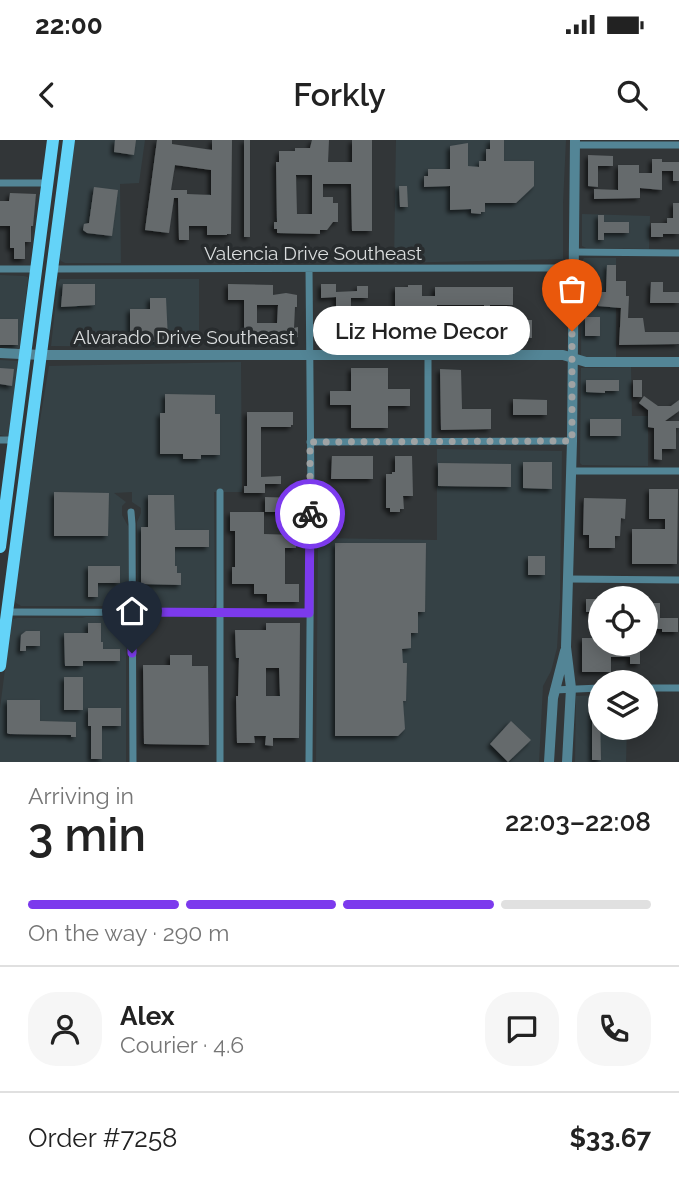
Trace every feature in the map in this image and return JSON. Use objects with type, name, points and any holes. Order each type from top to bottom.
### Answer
[{"type":"main road","points":[[0,547],[53,140]]},
{"type":"main road","points":[[0,666],[69,140]]},
{"type":"street","points":[[567,762],[572,688],[566,648],[572,441],[575,143],[679,145]]},
{"type":"street","points":[[0,183],[47,183]]},
{"type":"street","points":[[573,252],[679,253]]},
{"type":"street","name":"Valencia Drive Southeast","points":[[52,269],[573,268]]},
{"type":"street","points":[[0,269],[36,269]]},
{"type":"street","points":[[309,269],[309,762]]},
{"type":"street","name":"Alvarado Drive Southeast","points":[[0,353],[563,355],[586,362],[679,362]]},
{"type":"street","points":[[428,355],[428,442]]},
{"type":"street","points":[[0,440],[14,440]]},
{"type":"street","points":[[310,442],[572,441]]},
{"type":"street","points":[[571,471],[679,471]]},
{"type":"street","points":[[220,492],[220,762]]},
{"type":"street","points":[[131,512],[133,762]]},
{"type":"street","points":[[569,579],[679,580]]},
{"type":"street","points":[[7,612],[309,613]]},
{"type":"street","points":[[550,762],[554,690],[566,648]]},
{"type":"street","points":[[554,690],[588,688]]},
{"type":"street","points":[[658,688],[679,688]]},
{"type":"shaded area","points":[[74,140],[145,140],[139,183],[120,184],[121,263],[65,263],[59,257]]},
{"type":"shaded area","points":[[396,140],[566,140],[563,259],[394,263]]},
{"type":"shaded area","points":[[582,214],[650,216],[649,249],[582,246]]},
{"type":"shaded area","points":[[584,258],[616,258],[616,357],[581,355]]},
{"type":"shaded area","points":[[0,275],[28,277],[20,345],[15,349],[0,347]]},
{"type":"shaded area","points":[[60,279],[199,279],[199,347],[51,346]]},
{"type":"shaded area","points":[[0,360],[18,361],[19,365],[8,437],[0,435]]},
{"type":"shaded area","points":[[241,362],[242,492],[214,492],[213,607],[138,606],[137,522],[141,508],[132,502],[132,492],[114,493],[126,502],[122,506],[122,515],[128,526],[126,606],[21,606],[16,603],[14,598],[28,492],[49,366]]},
{"type":"shaded area","points":[[631,367],[632,416],[648,416],[648,466],[582,465],[581,368]]},
{"type":"shaded area","points":[[437,449],[562,451],[557,648],[551,671],[543,686],[539,762],[316,762],[318,538],[437,540]]},
{"type":"shaded area","points":[[125,618],[126,762],[0,762],[0,708],[13,619]]},
{"type":"shaded area","points":[[576,696],[588,696],[588,740],[627,740],[626,762],[575,762]]},
{"type":"building","points":[[115,140],[136,140],[134,155],[114,152]]},
{"type":"building","points":[[157,140],[172,140],[172,144],[212,150],[212,140],[232,140],[231,234],[207,235],[207,226],[189,226],[189,240],[179,240],[178,198],[174,198],[169,233],[145,230]],"holes":[[[175,165],[211,170],[211,195],[171,190]]]},
{"type":"building","points":[[244,140],[250,140],[250,237],[244,237]]},
{"type":"building","points":[[312,140],[329,140],[328,162],[352,162],[352,140],[372,140],[372,231],[352,231],[351,184],[323,184],[323,197],[333,197],[333,203],[338,203],[338,222],[333,222],[327,230],[320,230],[320,234],[277,233],[277,229],[274,229],[274,222],[277,222],[276,162],[279,162],[279,151],[310,148]],"holes":[[[296,175],[312,175],[312,214],[297,214]]]},
{"type":"building","points":[[490,140],[504,140],[504,161],[534,161],[534,186],[516,203],[485,203],[485,212],[481,214],[471,213],[471,209],[450,210],[450,186],[424,187],[424,176],[428,176],[428,169],[450,169],[450,146],[468,143],[468,166],[479,167],[479,161],[486,161],[486,149],[490,149]]},
{"type":"building","points":[[588,155],[613,156],[613,166],[598,166],[598,187],[588,186]]},
{"type":"building","points":[[652,159],[679,162],[679,181],[673,181],[673,171],[662,171],[662,190],[640,188],[640,198],[594,199],[594,189],[618,190],[618,165],[639,165],[639,173],[652,173]]},
{"type":"building","points":[[399,186],[407,186],[408,207],[400,207]]},
{"type":"building","points":[[94,187],[118,190],[112,236],[87,233],[83,230],[84,224],[89,223]]},
{"type":"building","points":[[10,193],[36,194],[31,242],[25,242],[25,259],[14,259],[14,248],[10,248],[10,226],[0,226],[0,201],[9,201]]},
{"type":"building","points":[[673,203],[679,203],[679,234],[651,237],[651,223],[667,223],[667,218],[673,218]]},
{"type":"building","points":[[598,215],[604,215],[604,222],[629,222],[629,233],[604,233],[604,240],[598,240]]},
{"type":"building","points":[[607,265],[616,265],[616,281],[626,281],[626,296],[629,296],[628,318],[643,318],[645,332],[679,332],[679,344],[619,345],[621,308],[598,306],[599,292],[606,292]]},
{"type":"building","points":[[651,282],[663,282],[663,292],[679,292],[679,303],[650,303]]},
{"type":"building","points":[[63,284],[95,284],[95,305],[61,307]]},
{"type":"building","points":[[228,284],[273,285],[273,295],[297,295],[294,328],[298,327],[298,337],[286,339],[273,335],[244,333],[244,300],[228,300]],"holes":[[[257,305],[278,305],[277,323],[257,323]]]},
{"type":"building","points":[[321,284],[336,284],[336,292],[357,291],[357,286],[368,286],[368,298],[351,298],[351,315],[361,315],[361,319],[366,319],[366,326],[360,326],[360,343],[340,343],[340,308],[336,308],[336,297],[321,298]]},
{"type":"building","points":[[422,285],[422,296],[435,296],[435,287],[513,287],[513,305],[490,305],[490,320],[532,320],[532,338],[454,338],[450,319],[484,320],[484,305],[437,305],[437,345],[431,345],[431,339],[395,337],[395,287]]},
{"type":"building","points":[[150,298],[166,298],[168,340],[130,342],[130,309],[150,309]]},
{"type":"building","points":[[585,317],[600,317],[600,336],[585,336]]},
{"type":"building","points":[[0,319],[18,319],[18,345],[0,345]]},
{"type":"building","points":[[0,368],[14,369],[12,386],[0,384]]},
{"type":"building","points":[[351,368],[388,368],[388,389],[410,389],[410,406],[388,406],[388,428],[351,428],[351,405],[330,405],[330,391],[351,391]]},
{"type":"building","points":[[440,369],[461,370],[462,409],[491,409],[491,429],[441,430]]},
{"type":"building","points":[[586,380],[619,380],[619,391],[586,392]]},
{"type":"building","points":[[633,380],[642,380],[642,397],[633,397]]},
{"type":"building","points":[[165,394],[215,395],[215,414],[220,414],[220,455],[183,459],[183,454],[160,454],[160,413],[165,413]]},
{"type":"building","points":[[644,396],[658,406],[671,406],[679,400],[679,411],[665,421],[679,421],[679,428],[676,428],[676,449],[662,449],[662,460],[654,459],[654,428],[648,427],[648,410],[639,403]]},
{"type":"building","points":[[513,399],[547,400],[547,415],[513,415]]},
{"type":"building","points":[[247,412],[293,412],[291,427],[261,427],[261,477],[281,476],[281,484],[265,484],[265,493],[244,493],[244,486],[247,486]]},
{"type":"building","points":[[590,419],[621,419],[621,436],[590,436]]},
{"type":"building","points":[[332,456],[373,456],[373,479],[331,479]]},
{"type":"building","points":[[395,456],[412,456],[413,496],[403,496],[404,509],[400,509],[400,512],[390,512],[390,508],[386,508],[386,474],[395,472]]},
{"type":"building","points":[[523,462],[552,462],[552,489],[523,488]]},
{"type":"building","points":[[438,463],[511,464],[511,487],[438,486]]},
{"type":"building","points":[[649,489],[678,489],[677,564],[632,564],[632,529],[665,529],[665,519],[649,519]]},
{"type":"building","points":[[54,492],[109,493],[108,536],[54,536]]},
{"type":"building","points":[[148,495],[174,495],[175,530],[209,530],[209,547],[175,547],[175,566],[177,573],[181,573],[181,585],[141,584],[141,527],[148,527]]},
{"type":"building","points":[[265,497],[296,498],[296,512],[265,512]]},
{"type":"building","points":[[584,498],[626,499],[625,519],[621,518],[620,536],[615,536],[615,548],[589,548],[589,535],[583,535]]},
{"type":"building","points":[[230,512],[264,512],[264,534],[296,535],[296,548],[285,548],[285,584],[299,584],[299,602],[267,602],[267,594],[254,594],[254,584],[232,584],[235,531],[230,531]]},
{"type":"building","points":[[335,543],[426,543],[425,612],[418,612],[418,633],[411,633],[411,648],[402,649],[403,663],[407,663],[406,701],[403,701],[405,729],[398,736],[335,736]]},
{"type":"building","points":[[528,556],[545,556],[545,575],[528,575]]},
{"type":"building","points":[[88,566],[120,566],[120,583],[98,583],[98,597],[88,597]]},
{"type":"building","points":[[658,603],[660,618],[678,618],[678,632],[662,632],[662,629],[658,629]]},
{"type":"building","points":[[88,623],[101,623],[103,649],[120,649],[120,661],[83,661],[83,666],[65,666],[64,633],[88,633]]},
{"type":"building","points":[[266,623],[300,623],[299,738],[273,738],[273,746],[265,745],[266,736],[254,736],[255,743],[237,743],[236,696],[239,658],[236,658],[235,630],[266,630]],"holes":[[[266,668],[279,668],[280,696],[266,696]]]},
{"type":"building","points":[[26,631],[40,631],[40,646],[26,646],[26,651],[20,651],[21,635]]},
{"type":"building","points":[[582,638],[588,638],[588,656],[640,656],[640,664],[630,664],[630,657],[611,657],[611,670],[582,672]]},
{"type":"building","points":[[170,655],[192,655],[192,666],[208,666],[209,745],[144,744],[143,665],[170,665]]},
{"type":"building","points":[[64,677],[83,677],[83,710],[64,710]]},
{"type":"building","points":[[7,700],[40,700],[40,721],[76,722],[76,737],[7,733]]},
{"type":"building","points":[[88,708],[121,708],[121,726],[102,726],[102,759],[91,759]]},
{"type":"building","points":[[511,721],[531,740],[508,762],[490,744]]},
{"type":"building","points":[[592,740],[601,740],[601,760],[592,760]]},
{"type":"way so far","points":[[310,514],[310,442],[572,441],[572,331]]},
{"type":"place","name":"Liz Home Decor","points":[[572,331]]},
{"type":"route","points":[[132,653],[132,612],[309,613],[310,514]]}]
